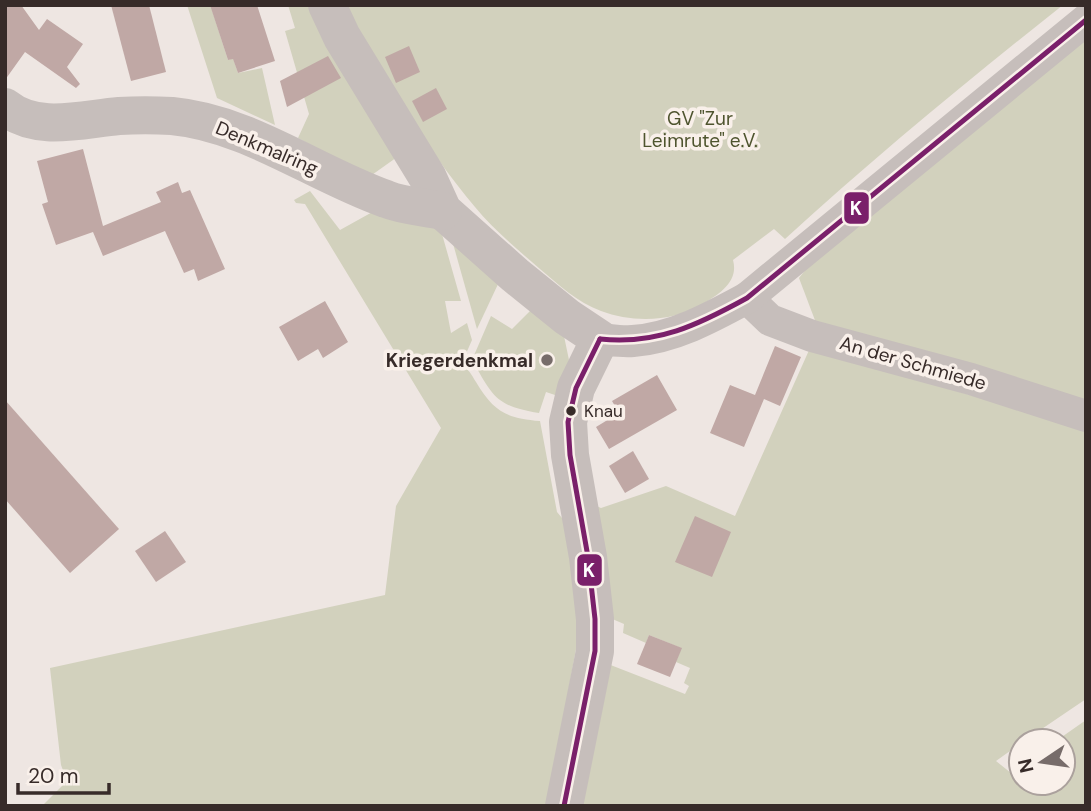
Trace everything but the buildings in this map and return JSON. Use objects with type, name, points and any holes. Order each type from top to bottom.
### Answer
[{"type":"street","points":[[327,5],[342,37],[428,177],[443,211],[567,317],[600,339],[632,341],[665,336],[710,318],[747,298],[1086,20]]},
{"type":"street","name":"Denkmalring","points":[[5,107],[37,122],[142,115],[174,116],[204,122],[266,145],[388,200],[443,211]]},
{"type":"street","name":"An der Schmiede","points":[[747,298],[770,320],[813,336],[971,379],[1086,416]]},
{"type":"street","points":[[564,806],[595,651],[595,619],[588,557],[570,455],[568,422],[576,388],[600,339]]},
{"type":"green space","points":[[187,5],[214,5],[211,7],[228,60],[233,58],[238,73],[262,68],[275,125],[217,98]]},
{"type":"green space","points":[[288,5],[313,5],[400,155],[369,177],[298,138],[309,114],[285,31],[295,28]]},
{"type":"green space","name":"GV \"Zur Leimrute\" e.V.","points":[[338,5],[1063,5],[922,119],[785,239],[774,229],[733,260],[733,275],[730,281],[715,296],[679,314],[639,319],[601,311],[576,298],[490,223],[420,134]]},
{"type":"green space","points":[[1086,34],[1086,402],[816,323],[799,278],[810,264]]},
{"type":"green space","points":[[310,191],[340,230],[376,210],[435,228],[442,234],[461,301],[445,301],[451,333],[467,323],[472,340],[461,365],[470,372],[489,400],[502,412],[518,418],[540,421],[557,512],[567,524],[581,622],[547,806],[42,806],[67,781],[61,765],[50,668],[385,595],[396,506],[441,428],[305,204],[296,203],[294,200]]},
{"type":"green space","points":[[452,240],[499,282],[477,329]]},
{"type":"green space","points":[[532,309],[564,336],[569,360],[558,396],[546,392],[539,413],[504,403],[491,391],[472,360],[491,316],[512,329]]},
{"type":"green space","points":[[810,348],[1086,429],[1086,699],[1045,727],[1007,727],[1007,753],[996,761],[1007,770],[1007,797],[1077,797],[1076,727],[1086,720],[1086,806],[577,806],[608,664],[685,694],[689,686],[684,683],[690,668],[676,662],[681,648],[649,635],[646,643],[623,633],[624,624],[610,618],[594,505],[601,508],[666,486],[735,516]]},
{"type":"transit line","name":"K","points":[[600,339],[659,336],[711,317],[747,298],[1086,20]]},
{"type":"transit line","name":"K","points":[[564,806],[595,651],[595,619],[588,557],[570,455],[568,422],[576,388],[600,339]]},
{"type":"place","name":"Kriegerdenkmal","points":[[547,360]]},
{"type":"place","name":"Knau","points":[[571,411]]}]
